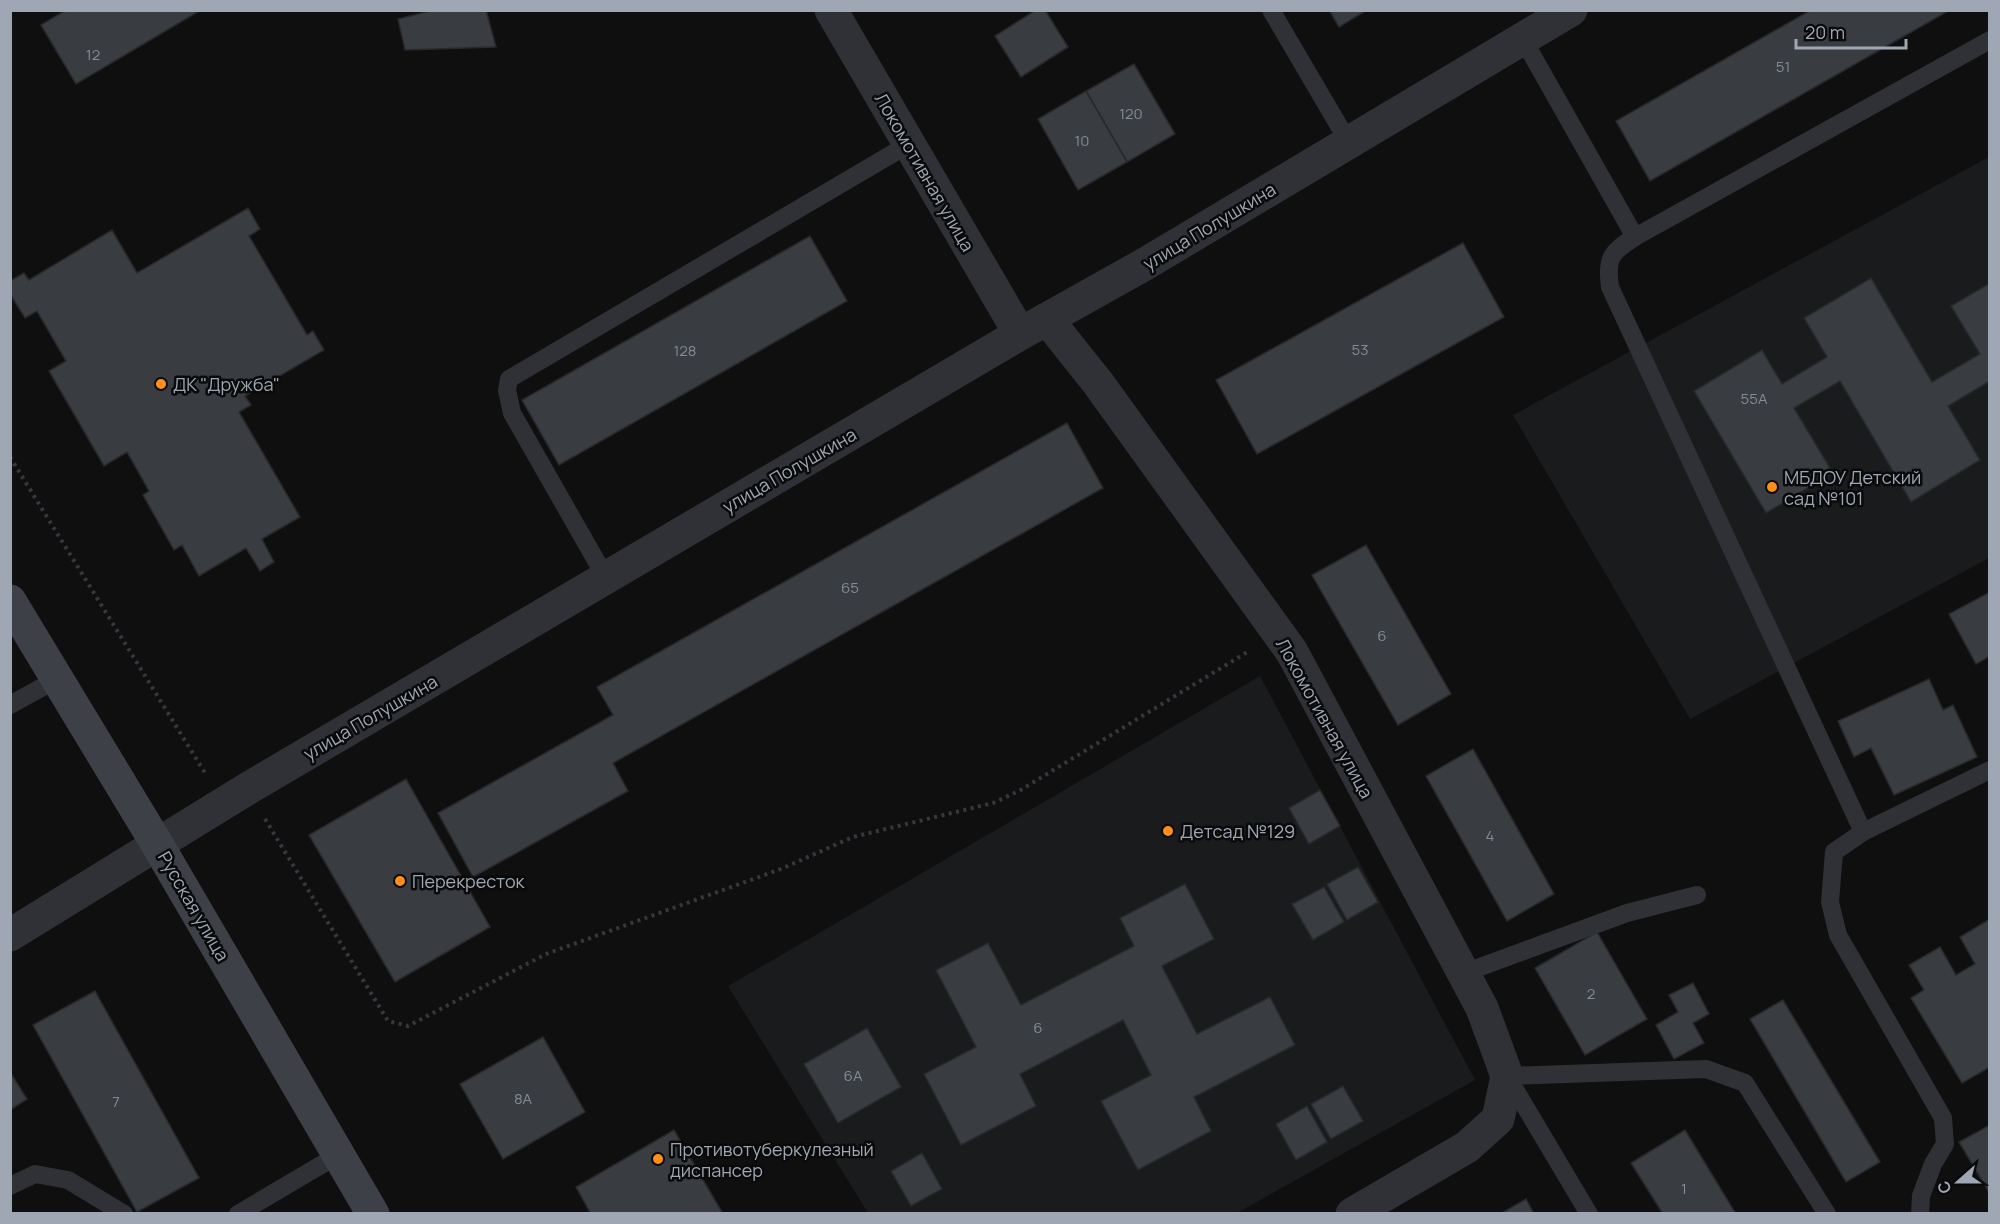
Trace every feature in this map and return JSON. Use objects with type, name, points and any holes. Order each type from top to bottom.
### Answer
[{"type":"street","name":"Локомотивная улица","points":[[831,10],[909,144],[1033,327],[1098,382],[1292,652],[1482,1008],[1507,1076]]},
{"type":"street","name":"улица Полушкина","points":[[10,935],[236,796],[1571,10]]},
{"type":"street","name":"Русская улица","points":[[10,601],[157,844],[373,1214]]},
{"type":"street","points":[[1352,1214],[1467,1147],[1498,1119],[1507,1076]]},
{"type":"lane","points":[[1271,10],[1349,142]]},
{"type":"lane","points":[[1523,39],[1635,237]]},
{"type":"lane","points":[[1863,832],[1610,287],[1607,266],[1616,249],[1635,237],[1989,40]]},
{"type":"lane","points":[[606,578],[512,413],[507,390],[509,379],[909,144]]},
{"type":"lane","points":[[10,705],[57,679]]},
{"type":"lane","points":[[1920,1214],[1921,1196],[1933,1164],[1945,1144],[1943,1118],[1838,935],[1830,902],[1834,852],[1863,832],[1989,770]]},
{"type":"lane","points":[[1464,973],[1627,913],[1697,895]]},
{"type":"lane","points":[[1589,1214],[1507,1076],[1706,1070],[1745,1083],[1827,1214]]},
{"type":"lane","points":[[238,1214],[338,1155]]},
{"type":"lane","points":[[10,1186],[35,1174],[68,1180],[124,1214]]},
{"type":"path","points":[[10,457],[388,1021],[408,1026],[546,954],[781,869],[853,837],[993,803],[1019,791],[1278,634]]},
{"type":"shaded area","name":"МБДОУ Детский сад №101","points":[[1989,157],[1989,558],[1690,719],[1513,415]]},
{"type":"shaded area","name":"Детсад №129","points":[[1260,676],[1475,1080],[1237,1213],[868,1213],[728,986]]},
{"type":"building","points":[[66,10],[201,10],[76,84],[41,25]]},
{"type":"building","points":[[434,10],[486,10],[496,47],[405,50],[398,19]]},
{"type":"building","points":[[1036,10],[1045,10],[1068,47],[1021,77],[995,36]]},
{"type":"building","points":[[1329,10],[1367,10],[1339,27]]},
{"type":"building","points":[[1811,10],[1950,10],[1650,181],[1616,121]]},
{"type":"building","points":[[1134,64],[1175,134],[1127,162],[1086,91]]},
{"type":"building","points":[[1086,91],[1127,162],[1078,190],[1038,119]]},
{"type":"building","name":"ДК \"Дружба\"","points":[[248,208],[260,229],[249,236],[307,335],[313,331],[324,350],[245,396],[251,405],[239,412],[300,517],[262,539],[274,562],[260,571],[246,548],[199,576],[182,545],[174,550],[143,495],[149,491],[127,452],[104,466],[49,371],[66,361],[37,311],[25,318],[10,294],[10,281],[24,273],[29,280],[112,230],[137,273]]},
{"type":"building","points":[[810,236],[847,301],[559,465],[522,400]]},
{"type":"building","points":[[1463,243],[1504,317],[1257,454],[1216,380]]},
{"type":"building","points":[[1871,278],[1932,382],[1980,354],[1951,306],[1990,283],[1990,381],[1948,406],[1980,460],[1911,502],[1840,381],[1794,408],[1833,473],[1766,513],[1694,391],[1762,350],[1782,384],[1827,357],[1804,318]]},
{"type":"building","points":[[1067,423],[1103,488],[613,763],[628,791],[473,877],[438,813],[613,715],[597,687]]},
{"type":"building","points":[[1366,545],[1451,694],[1398,725],[1312,575]]},
{"type":"building","points":[[1990,592],[1990,656],[1976,664],[1949,614]]},
{"type":"building","points":[[1929,679],[1943,710],[1953,705],[1977,757],[1894,795],[1871,748],[1854,757],[1838,721]]},
{"type":"building","points":[[1473,749],[1554,894],[1507,921],[1426,776]]},
{"type":"building","name":"Перекресток","points":[[406,779],[490,927],[395,982],[309,835]]},
{"type":"building","points":[[1320,790],[1340,826],[1309,844],[1289,808]]},
{"type":"building","points":[[1358,867],[1378,902],[1347,920],[1327,884]]},
{"type":"building","points":[[1185,884],[1214,939],[1162,966],[1197,1034],[1270,997],[1295,1045],[1194,1097],[1211,1131],[1138,1170],[1101,1101],[1151,1075],[1123,1020],[1020,1074],[1036,1106],[961,1145],[924,1074],[976,1047],[936,970],[988,943],[1021,1005],[1134,946],[1120,918]]},
{"type":"building","points":[[1324,887],[1344,922],[1313,940],[1292,904]]},
{"type":"building","points":[[1990,919],[1990,1067],[1962,1083],[1911,998],[1924,990],[1909,965],[1940,947],[1956,975],[1975,964],[1960,937]]},
{"type":"building","points":[[1597,932],[1647,1019],[1585,1055],[1535,968]]},
{"type":"building","points":[[1693,983],[1709,1014],[1693,1023],[1704,1043],[1674,1059],[1656,1025],[1678,1012],[1669,995]]},
{"type":"building","points":[[95,991],[199,1178],[137,1212],[33,1025]]},
{"type":"building","points":[[1783,1000],[1880,1162],[1846,1182],[1750,1019]]},
{"type":"building","points":[[867,1028],[901,1087],[838,1123],[804,1064]]},
{"type":"building","points":[[543,1037],[585,1112],[503,1159],[460,1084]]},
{"type":"building","points":[[10,1072],[27,1099],[10,1110]]},
{"type":"building","points":[[1343,1086],[1363,1121],[1331,1139],[1311,1104]]},
{"type":"building","points":[[1307,1106],[1327,1142],[1296,1160],[1276,1124]]},
{"type":"building","points":[[1990,1125],[1990,1194],[1959,1142]]},
{"type":"building","name":"Противотуберкулезный диспансер","points":[[674,1130],[723,1214],[591,1214],[576,1187]]},
{"type":"building","points":[[1685,1130],[1736,1214],[1663,1214],[1631,1163]]},
{"type":"building","points":[[922,1153],[942,1189],[911,1206],[891,1171]]},
{"type":"building","points":[[1526,1199],[1534,1214],[1500,1214]]},
{"type":"place","name":"ДК \"Дружба\"","points":[[161,384]]},
{"type":"place","name":"МБДОУ Детский сад №101","points":[[1772,487]]},
{"type":"place","name":"Детсад №129","points":[[1168,831]]},
{"type":"place","name":"Перекресток","points":[[400,881]]},
{"type":"place","name":"Противотуберкулезный диспансер","points":[[658,1159]]}]
